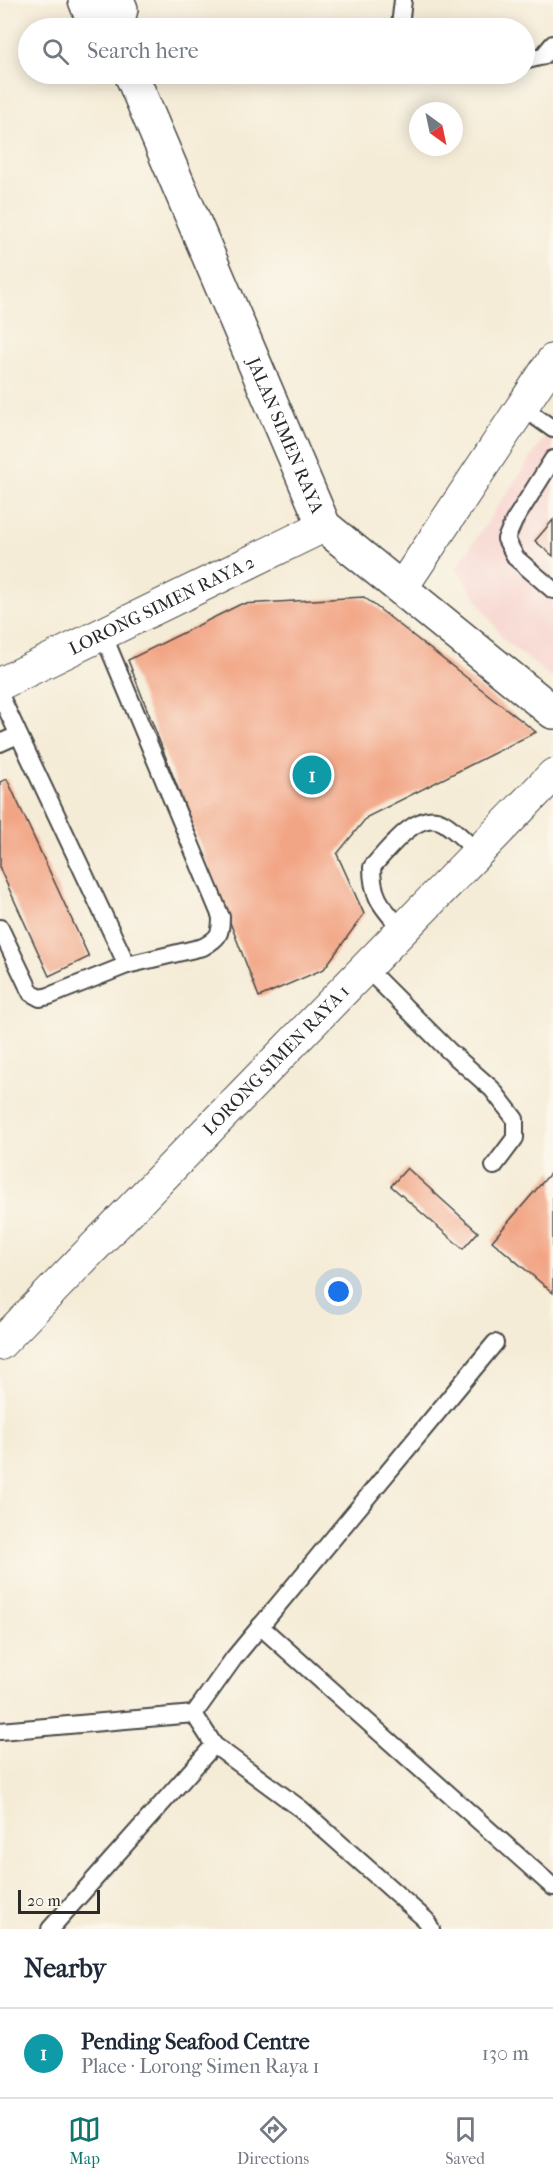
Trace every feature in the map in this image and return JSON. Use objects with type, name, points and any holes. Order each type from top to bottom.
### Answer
[{"type":"street","points":[[85,0],[92,18]]},
{"type":"street","points":[[117,0],[121,9],[119,18]]},
{"type":"street","name":"JALAN SIMEN RAYA","points":[[135,84],[324,526],[553,712]]},
{"type":"street","points":[[401,589],[553,360]]},
{"type":"street","name":"LORONG SIMEN RAYA 2","points":[[0,684],[324,526]]},
{"type":"street","name":"LORONG SIMEN RAYA 1","points":[[0,1344],[367,969],[553,775]]},
{"type":"lane","points":[[401,18],[403,0]]},
{"type":"lane","points":[[535,58],[543,56],[553,44]]},
{"type":"lane","points":[[522,407],[553,429]]},
{"type":"lane","points":[[553,459],[514,521],[506,539],[516,558],[553,590]]},
{"type":"lane","points":[[0,928],[31,993],[40,998],[127,965],[203,947],[221,932],[221,916],[103,634]]},
{"type":"lane","points":[[0,695],[127,965]]},
{"type":"lane","points":[[0,743],[18,735]]},
{"type":"lane","points":[[403,931],[377,900],[372,882],[372,867],[413,825],[428,818],[442,822],[478,853]]},
{"type":"lane","points":[[367,969],[449,1051],[492,1089],[515,1119],[515,1138],[494,1166]]},
{"type":"lane","points":[[0,1731],[194,1714],[234,1658],[495,1343]]},
{"type":"lane","points":[[260,1626],[553,1887]]},
{"type":"lane","points":[[194,1714],[214,1745],[301,1809],[426,1920],[431,1929]]},
{"type":"lane","points":[[50,1929],[214,1745]]},
{"type":"shaded area","points":[[553,425],[553,679],[504,640],[456,568]]},
{"type":"building","points":[[553,520],[553,556],[535,541]]},
{"type":"building","points":[[364,597],[536,732],[367,817],[337,854],[364,914],[324,969],[259,997],[128,660],[241,604]]},
{"type":"building","points":[[7,779],[89,957],[49,976],[0,869],[0,782]]},
{"type":"building","points":[[407,1168],[478,1232],[463,1249],[391,1186]]},
{"type":"building","points":[[553,1170],[553,1293],[492,1241]]},
{"type":"place","name":"Pending Seafood Centre","points":[[312,775]]}]
